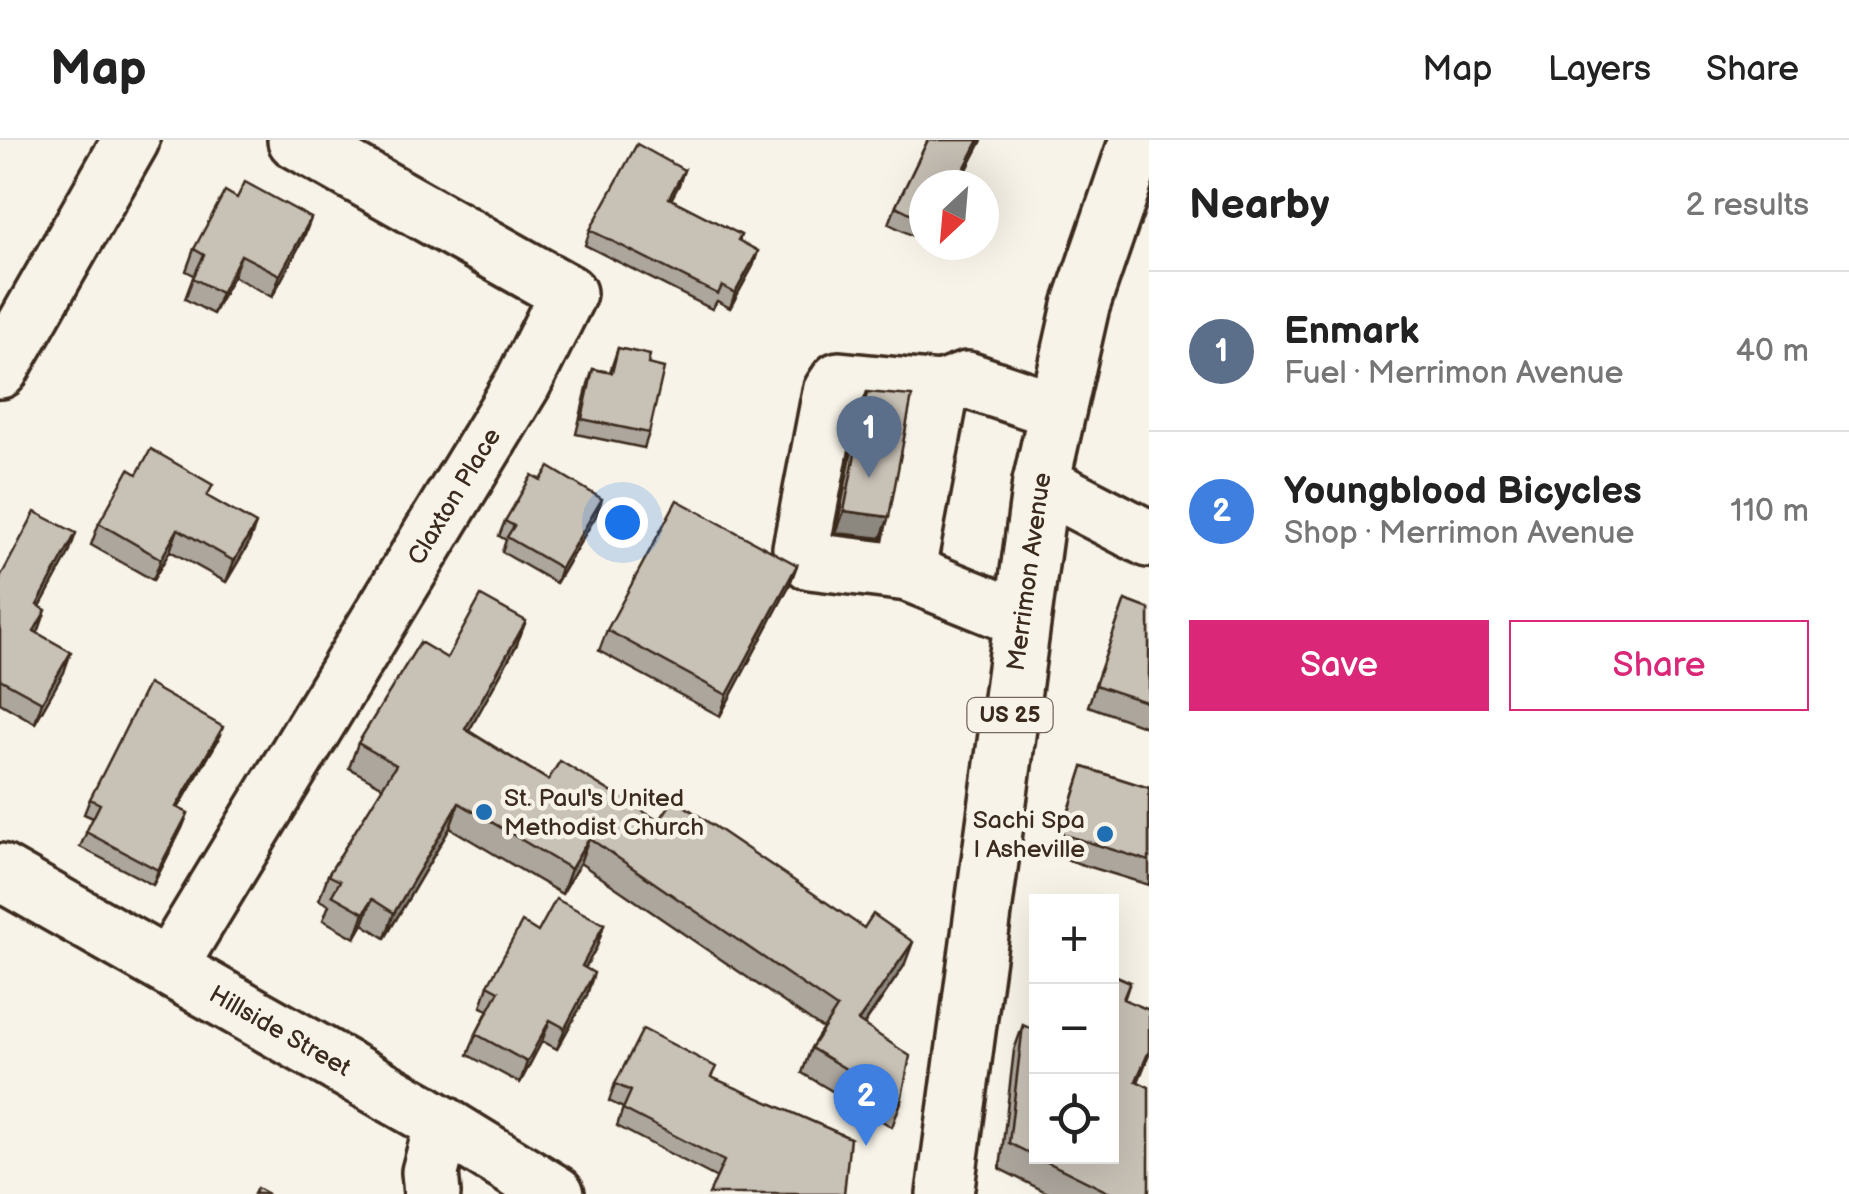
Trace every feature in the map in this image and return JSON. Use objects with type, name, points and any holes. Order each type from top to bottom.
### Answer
[{"type":"street","points":[[0,370],[131,140]]},
{"type":"street","name":"Claxton Place","points":[[170,965],[523,383],[568,293],[296,140]]},
{"type":"street","points":[[1138,140],[1149,147]]},
{"type":"street","name":"Merrimon Avenue","points":[[945,1194],[1040,483],[1100,240],[1138,140]]},
{"type":"street","points":[[1022,618],[908,573],[810,560],[801,548],[831,392],[840,380],[941,390],[967,380],[1058,410]]},
{"type":"street","points":[[908,573],[941,390]]},
{"type":"street","points":[[1040,483],[1149,539]]},
{"type":"street","name":"Hillside Street","points":[[2,879],[170,965],[556,1194]]},
{"type":"street","points":[[432,1194],[430,1172],[442,1124]]},
{"type":"building","points":[[928,140],[979,140],[964,170],[913,170]]},
{"type":"building","points":[[637,144],[684,170],[669,198],[741,235],[738,240],[758,251],[735,293],[722,286],[718,294],[590,230]]},
{"type":"building","points":[[909,179],[909,212],[896,206]]},
{"type":"building","points":[[245,182],[311,218],[280,275],[241,255],[221,293],[193,278],[204,255],[194,249],[225,191],[237,198]]},
{"type":"building","points":[[618,348],[650,355],[648,364],[664,368],[649,433],[582,419],[593,369],[612,373]]},
{"type":"building","points":[[867,392],[912,396],[889,517],[844,511]]},
{"type":"building","points":[[151,449],[213,485],[207,496],[256,524],[234,561],[178,529],[161,559],[99,523],[129,469],[137,474]]},
{"type":"building","points":[[549,467],[602,499],[561,568],[507,537],[514,526],[505,521],[532,475],[541,480]]},
{"type":"building","points":[[677,500],[797,565],[727,695],[607,630]]},
{"type":"building","points":[[35,512],[76,533],[37,605],[46,610],[34,631],[71,652],[42,702],[0,679],[0,578]]},
{"type":"building","points":[[481,596],[526,621],[465,729],[548,780],[560,761],[659,821],[674,799],[864,928],[873,914],[913,942],[858,1021],[910,1056],[901,1102],[811,1048],[837,1008],[589,838],[571,869],[459,803],[394,913],[372,899],[364,913],[332,895],[340,881],[328,875],[396,765],[358,743],[420,642],[447,658]]},
{"type":"building","points":[[1125,600],[1149,609],[1149,703],[1095,685]]},
{"type":"building","points":[[148,684],[223,727],[176,807],[188,813],[158,870],[86,832],[100,804],[90,799]]},
{"type":"building","name":"Sachi Spa | Asheville","points":[[1083,767],[1149,788],[1149,861],[1062,834]]},
{"type":"building","points":[[556,899],[604,924],[582,966],[594,973],[565,1028],[550,1020],[527,1062],[476,1034],[499,991],[488,985],[522,922],[538,932]]},
{"type":"building","points":[[1119,977],[1130,982],[1123,999],[1149,1010],[1149,1051],[1136,1081],[1149,1087],[1149,1190],[1147,1194],[1112,1194],[1051,1164],[1119,1164]]},
{"type":"building","points":[[1023,1025],[1029,1028],[1029,1153],[1009,1143]]},
{"type":"building","points":[[643,1029],[716,1067],[711,1077],[850,1138],[844,1194],[709,1194],[724,1161],[623,1109],[631,1091],[615,1084]]},
{"type":"place","name":"Enmark","points":[[869,478]]},
{"type":"place","name":"St. Paul's United Methodist Church","points":[[484,812]]},
{"type":"place","name":"Sachi Spa | Asheville","points":[[1105,834]]},
{"type":"place","name":"Youngblood Bicycles","points":[[866,1146]]}]
